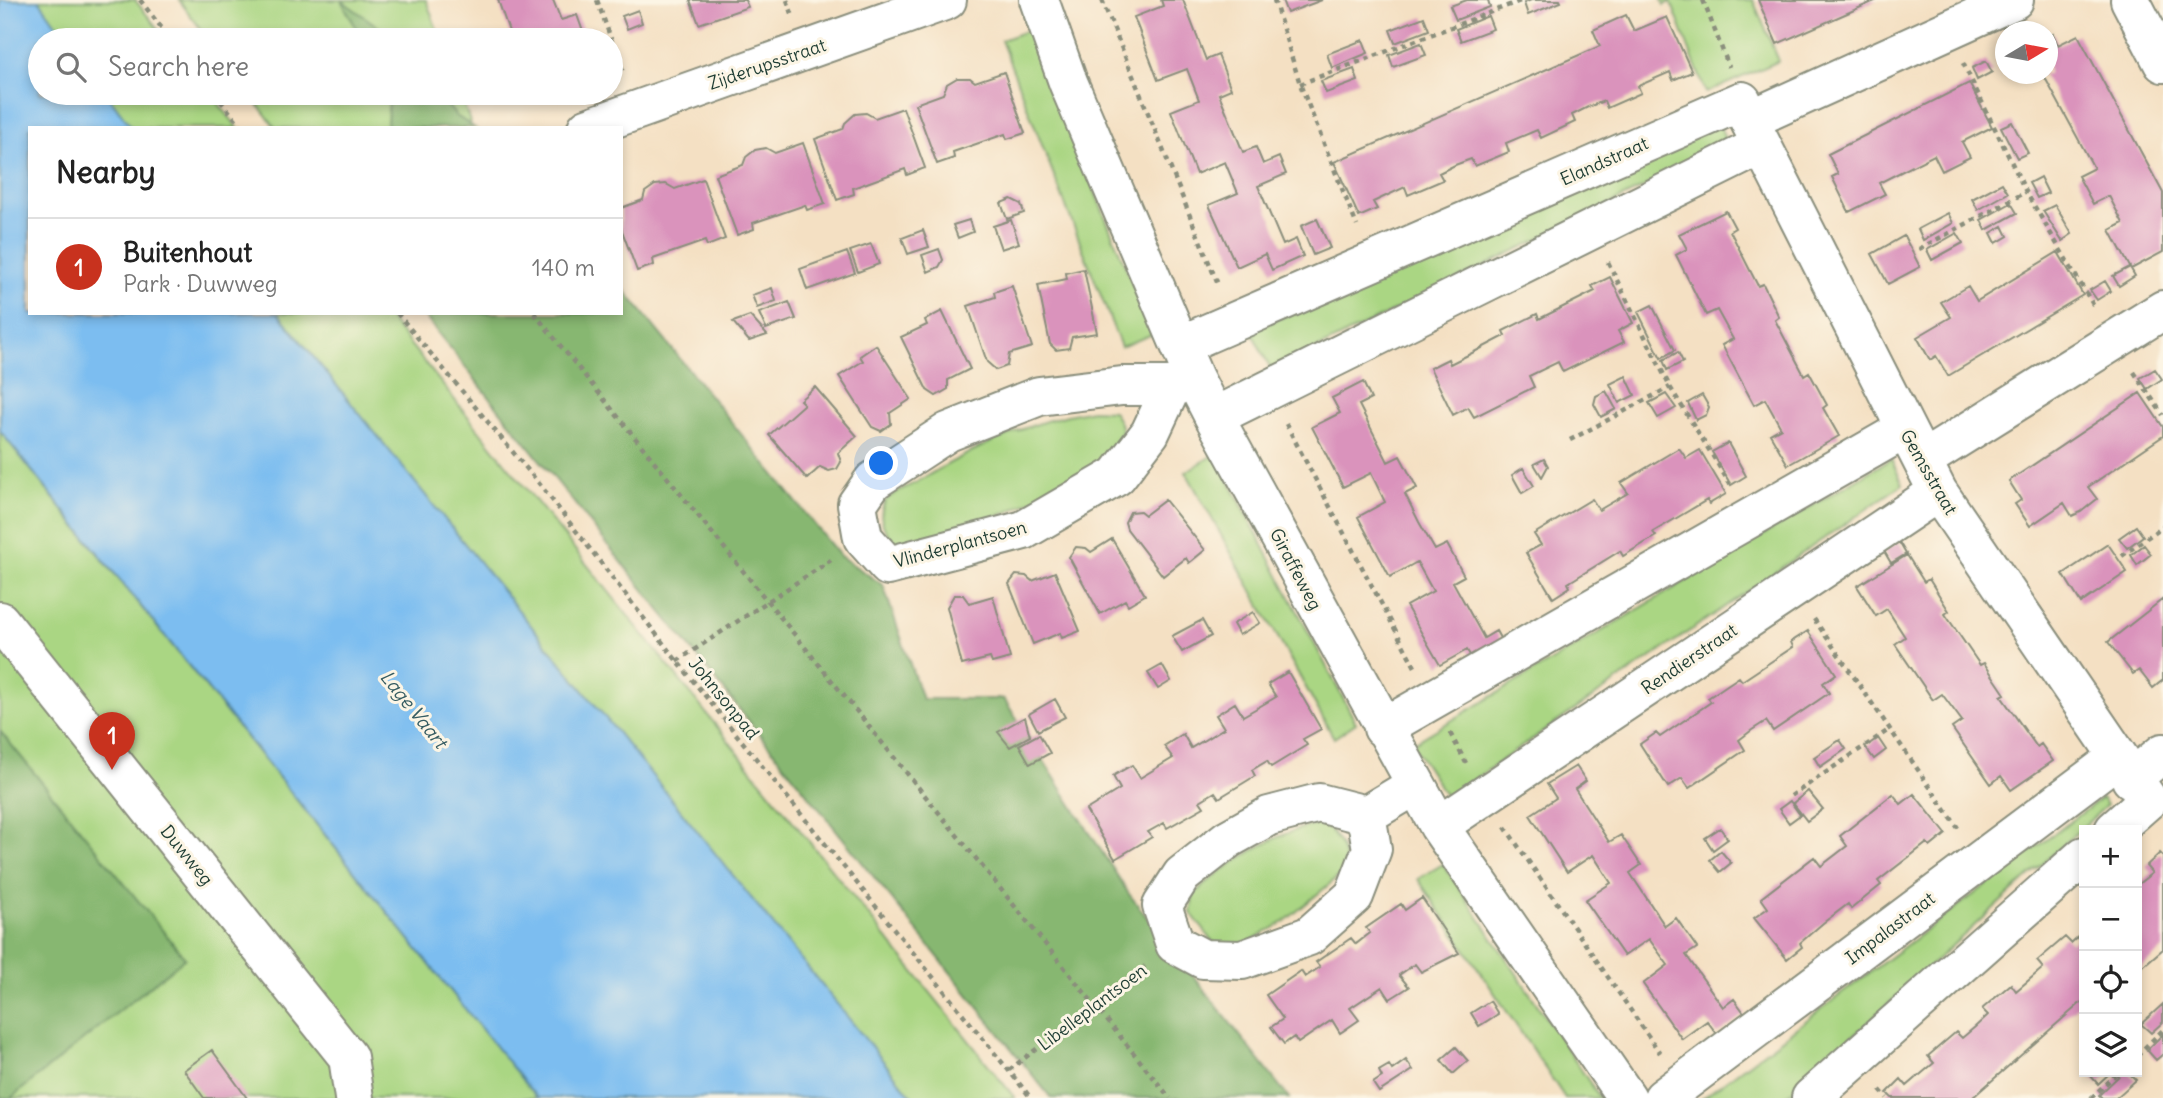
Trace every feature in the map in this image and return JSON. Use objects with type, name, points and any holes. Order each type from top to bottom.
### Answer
[{"type":"street","name":"Zijderupsstraat","points":[[593,126],[947,0]]},
{"type":"street","name":"Giraffeweg","points":[[1039,0],[1068,82],[1182,370],[1214,417],[1439,826],[1627,1098]]},
{"type":"street","name":"Elandstraat","points":[[1214,417],[1268,390],[1751,122],[2014,0]]},
{"type":"street","points":[[2130,0],[2163,63]]},
{"type":"street","name":"Elandstraat","points":[[1182,370],[1234,322],[1372,262],[1751,122]]},
{"type":"street","name":"Gemsstraat","points":[[1751,122],[1922,461],[2132,779]]},
{"type":"street","name":"Rendierstraat","points":[[1439,826],[1484,796],[1922,461],[2163,310]]},
{"type":"street","name":"Vlinderplantsoen","points":[[863,538],[888,566],[1024,530],[1118,476],[1150,433],[1182,370]]},
{"type":"street","points":[[863,538],[857,504],[873,481],[948,432],[1039,396],[1122,386],[1182,370]]},
{"type":"street","name":"Rendierstraat","points":[[1383,728],[1433,700],[1922,461]]},
{"type":"street","name":"Duwweg","points":[[0,621],[348,1057],[354,1098]]},
{"type":"street","name":"Impalastraat","points":[[1673,1091],[2132,779],[2163,753]]},
{"type":"street","name":"Impalastraat","points":[[2116,825],[2132,779]]},
{"type":"street","points":[[1366,815],[1372,849],[1354,896],[1310,936],[1242,960],[1203,958],[1175,944],[1162,906],[1182,875],[1228,839],[1269,816],[1319,803],[1366,815],[1416,785]]},
{"type":"street","points":[[1811,1098],[2079,860]]},
{"type":"path","points":[[140,0],[162,28]]},
{"type":"path","points":[[597,0],[607,28]]},
{"type":"path","points":[[1102,0],[1234,322]]},
{"type":"path","points":[[1274,0],[1300,84],[1372,262]]},
{"type":"path","points":[[1300,84],[1523,0]]},
{"type":"path","points":[[1703,0],[1751,122]]},
{"type":"path","points":[[1947,31],[2026,192],[2114,341],[2163,415]]},
{"type":"path","points":[[623,72],[637,110]]},
{"type":"path","points":[[224,105],[241,126]]},
{"type":"path","points":[[1919,249],[2026,192]]},
{"type":"path","name":"Johnsonpad","points":[[399,315],[542,487],[677,661],[1031,1098]]},
{"type":"path","points":[[536,315],[766,603],[1096,1003],[1170,1098]]},
{"type":"path","points":[[1570,440],[1670,387]]},
{"type":"path","points":[[1268,390],[1484,796],[1582,943],[1673,1091]]},
{"type":"path","points":[[2122,556],[2163,527]]},
{"type":"path","points":[[677,661],[863,538]]},
{"type":"path","points":[[1791,796],[1890,729]]},
{"type":"path","name":"Libelleplantsoen","points":[[1009,1070],[1175,944]]},
{"type":"path","points":[[2142,1050],[2163,1030]]},
{"type":"path","points":[[2091,1098],[2113,1077]]},
{"type":"green space","points":[[39,0],[135,0],[157,28],[59,28]]},
{"type":"green space","points":[[179,0],[426,0],[436,28],[378,28],[342,2],[356,28],[200,28]]},
{"type":"green space","points":[[341,0],[380,28],[356,28]]},
{"type":"green space","points":[[1662,0],[1753,0],[1779,61],[1706,93],[1671,2],[1664,5]]},
{"type":"green space","points":[[1029,30],[1153,334],[1121,347],[1001,40]]},
{"type":"green space","points":[[115,105],[220,105],[236,126],[131,126]]},
{"type":"green space","points":[[258,105],[388,105],[387,126],[274,126]]},
{"type":"green space","points":[[388,105],[447,105],[456,116],[472,126],[387,126]]},
{"type":"green space","points":[[447,105],[464,105],[471,125],[456,116]]},
{"type":"green space","points":[[1720,125],[1727,146],[1272,371],[1251,331]]},
{"type":"green space","points":[[623,288],[840,556],[883,585],[922,699],[1004,699],[1129,894],[1289,1098],[1051,1098],[424,315],[623,315]]},
{"type":"green space","points":[[280,315],[387,315],[1015,1098],[913,1098]]},
{"type":"green space","points":[[1092,410],[1113,411],[1120,423],[1123,437],[1101,468],[1010,511],[932,541],[903,546],[884,528],[882,509],[887,499],[895,493],[1001,438],[1045,421]]},
{"type":"green space","points":[[0,431],[57,503],[537,1098],[0,1098]]},
{"type":"green space","points":[[1215,454],[1356,723],[1334,738],[1186,472]]},
{"type":"green space","points":[[1891,459],[1903,484],[1447,798],[1412,744]]},
{"type":"green space","points":[[0,731],[185,958],[11,1098],[0,1098]]},
{"type":"green space","points":[[2102,798],[2107,805],[2085,825],[2079,825],[2079,830],[1785,1098],[1703,1098]]},
{"type":"green space","points":[[1315,825],[1325,826],[1338,841],[1345,859],[1344,872],[1284,922],[1240,947],[1217,947],[1191,913],[1193,895],[1250,852],[1283,835]]},
{"type":"green space","points":[[1443,864],[1600,1098],[1565,1098],[1418,879]]},
{"type":"water","name":"Lage Vaart","points":[[0,0],[39,0],[59,28],[28,28],[28,105],[115,105],[131,126],[28,126],[28,315],[280,315],[913,1098],[537,1098],[0,431]]},
{"type":"building","points":[[498,0],[553,0],[561,20],[577,15],[582,28],[508,28]]},
{"type":"building","points":[[690,0],[745,0],[748,7],[699,24]]},
{"type":"building","points":[[1161,0],[1183,0],[1206,60],[1218,55],[1231,89],[1219,94],[1243,152],[1256,147],[1263,164],[1279,157],[1286,174],[1258,186],[1283,245],[1296,239],[1303,256],[1272,270],[1265,254],[1237,267],[1209,205],[1238,193],[1225,162],[1196,174],[1171,111],[1199,100],[1187,69],[1158,80],[1134,17],[1163,6]]},
{"type":"building","points":[[1282,0],[1322,0],[1287,13]]},
{"type":"building","points":[[1467,0],[1488,0],[1490,7],[1456,20],[1450,6]]},
{"type":"building","points":[[1531,0],[1561,2],[1528,15],[1524,3]]},
{"type":"building","points":[[1758,0],[1877,0],[1777,44]]},
{"type":"building","points":[[638,10],[642,23],[627,29],[622,16]]},
{"type":"building","points":[[1626,15],[1634,31],[1667,17],[1692,72],[1673,80],[1670,72],[1638,86],[1641,93],[1607,108],[1604,101],[1588,107],[1572,115],[1575,122],[1541,138],[1537,130],[1506,143],[1509,152],[1475,166],[1471,159],[1455,165],[1439,173],[1443,180],[1408,195],[1405,187],[1373,202],[1377,209],[1359,217],[1334,162],[1600,46],[1593,30]]},
{"type":"building","points":[[1488,16],[1493,29],[1461,41],[1456,29]]},
{"type":"building","points":[[1424,17],[1429,30],[1395,43],[1390,30]]},
{"type":"building","points":[[2078,35],[2163,193],[2163,252],[2131,269],[2135,276],[2119,286],[2113,276],[2130,267],[2110,230],[2123,223],[2109,196],[2093,204],[2078,176],[2094,168],[2048,84],[2058,84],[2058,45]]},
{"type":"building","points":[[1363,40],[1368,53],[1332,68],[1327,54]]},
{"type":"building","points":[[1421,43],[1426,55],[1393,67],[1389,55]]},
{"type":"building","points":[[1986,61],[1992,72],[1977,80],[1972,68]]},
{"type":"building","points":[[1354,69],[1358,81],[1326,93],[1321,81]]},
{"type":"building","points":[[1004,72],[1025,133],[1007,139],[1005,134],[953,152],[954,158],[937,164],[915,104],[943,94],[947,84],[957,78],[970,78],[975,82]]},
{"type":"building","points":[[1969,83],[1992,127],[1962,142],[1970,157],[1942,171],[1934,155],[1879,183],[1885,194],[1849,212],[1832,177],[1838,174],[1828,154]]},
{"type":"building","points":[[903,108],[925,168],[907,175],[905,169],[853,188],[854,194],[837,200],[815,139],[843,129],[845,123],[855,114],[866,113],[875,118]]},
{"type":"building","points":[[2012,122],[2028,153],[2017,158],[2001,127]]},
{"type":"building","points":[[803,143],[825,204],[807,210],[805,205],[753,223],[754,229],[737,235],[715,175],[743,165],[746,157],[755,150],[766,148],[775,153]]},
{"type":"building","points":[[2040,177],[2048,193],[2037,198],[2029,183]]},
{"type":"building","points":[[703,179],[725,239],[707,246],[705,241],[653,259],[654,265],[637,271],[623,233],[623,207],[643,200],[645,192],[655,185],[666,184],[675,189]]},
{"type":"building","points":[[2002,183],[2008,193],[1978,210],[1972,199]]},
{"type":"building","points":[[1011,199],[1021,204],[1024,213],[1007,219],[1001,203]]},
{"type":"building","points":[[2011,203],[2017,213],[1986,230],[1981,220]]},
{"type":"building","points":[[2055,205],[2072,234],[2062,241],[2043,211]]},
{"type":"building","points":[[1726,211],[1735,228],[1730,231],[1758,286],[1763,284],[1779,317],[1775,320],[1804,375],[1809,372],[1827,405],[1823,408],[1839,436],[1788,465],[1770,434],[1781,428],[1765,399],[1754,405],[1722,345],[1733,339],[1717,310],[1706,315],[1676,255],[1687,249],[1679,234]]},
{"type":"building","points":[[1948,213],[1953,223],[1923,240],[1918,229]]},
{"type":"building","points":[[1317,219],[1330,248],[1313,255],[1301,226]]},
{"type":"building","points":[[969,220],[973,232],[958,238],[953,225]]},
{"type":"building","points":[[1011,220],[1019,243],[1001,249],[993,226]]},
{"type":"building","points":[[2003,226],[2008,236],[1996,243],[1991,233]]},
{"type":"building","points":[[923,230],[929,247],[908,254],[902,238]]},
{"type":"building","points":[[1957,233],[1963,243],[1932,260],[1927,250]]},
{"type":"building","points":[[1904,236],[1920,267],[1888,284],[1872,254]]},
{"type":"building","points":[[871,244],[879,264],[858,272],[850,251]]},
{"type":"building","points":[[939,249],[943,260],[939,267],[928,272],[922,255]]},
{"type":"building","points":[[847,252],[855,273],[807,290],[800,269]]},
{"type":"building","points":[[2058,252],[2083,295],[1948,376],[1936,356],[1930,360],[1917,337],[1951,317],[1941,302],[1968,286],[1977,301]]},
{"type":"building","points":[[1084,269],[1097,333],[1072,337],[1069,348],[1056,350],[1050,344],[1038,285],[1067,279],[1066,273]]},
{"type":"building","points":[[1610,277],[1633,323],[1618,331],[1624,342],[1563,372],[1558,362],[1529,376],[1534,387],[1474,417],[1468,407],[1453,415],[1430,368],[1448,359],[1450,364],[1505,336],[1503,331],[1537,314],[1539,319],[1595,291],[1592,286]]},
{"type":"building","points":[[2105,281],[2111,291],[2097,300],[2090,290]]},
{"type":"building","points":[[1012,286],[1032,347],[1009,354],[1007,366],[996,370],[987,362],[968,306],[995,297],[994,292]]},
{"type":"building","points":[[772,288],[776,301],[757,308],[752,295]]},
{"type":"building","points":[[789,302],[796,319],[766,329],[759,313]]},
{"type":"building","points":[[1652,305],[1675,350],[1661,358],[1638,312]]},
{"type":"building","points":[[942,311],[970,369],[948,380],[948,389],[936,396],[927,390],[901,337],[927,325],[925,320]]},
{"type":"building","points":[[750,316],[767,335],[749,341],[733,322]]},
{"type":"building","points":[[876,345],[911,399],[890,413],[891,424],[881,431],[872,427],[839,376],[863,361],[860,356]]},
{"type":"building","points":[[1678,352],[1683,362],[1667,370],[1663,360]]},
{"type":"building","points":[[2155,369],[2162,379],[2147,389],[2140,378]]},
{"type":"building","points":[[1626,376],[1635,395],[1619,403],[1610,384]]},
{"type":"building","points":[[1363,382],[1371,399],[1359,405],[1388,462],[1400,456],[1417,488],[1405,494],[1419,522],[1435,550],[1447,544],[1464,576],[1453,582],[1484,638],[1496,631],[1505,647],[1475,664],[1467,650],[1440,665],[1406,606],[1433,591],[1417,562],[1390,577],[1358,517],[1385,502],[1371,473],[1343,487],[1312,427],[1340,413],[1332,398]]},
{"type":"building","points":[[815,387],[857,436],[838,453],[841,462],[837,469],[829,471],[820,467],[807,479],[769,435],[804,404],[800,400]]},
{"type":"building","points":[[1606,391],[1616,409],[1601,417],[1594,404],[1596,396]]},
{"type":"building","points":[[2140,393],[2163,427],[2163,436],[2088,487],[2097,499],[2081,512],[2072,516],[2064,503],[2030,526],[2015,504],[2021,500],[2009,481]]},
{"type":"building","points":[[1666,394],[1676,408],[1658,418],[1649,403]]},
{"type":"building","points":[[1702,395],[1709,407],[1706,415],[1696,420],[1688,403]]},
{"type":"building","points":[[1728,443],[1746,476],[1731,485],[1712,452]]},
{"type":"building","points":[[1679,448],[1686,458],[1700,450],[1726,494],[1709,504],[1707,500],[1653,532],[1656,536],[1623,556],[1620,551],[1568,583],[1570,587],[1553,598],[1526,553],[1541,545],[1534,534],[1592,499],[1599,510],[1628,493],[1621,483]]},
{"type":"building","points":[[1544,459],[1548,466],[1542,477],[1534,464]]},
{"type":"building","points":[[1523,468],[1534,486],[1522,493],[1512,475]]},
{"type":"building","points":[[1165,500],[1205,550],[1189,563],[1186,558],[1163,576],[1127,529],[1125,522],[1130,512],[1140,511],[1145,515]]},
{"type":"building","points":[[2136,526],[2143,536],[2127,548],[2119,538]]},
{"type":"building","points":[[1112,539],[1145,595],[1128,605],[1125,600],[1100,614],[1069,557],[1076,547],[1086,548],[1091,552]]},
{"type":"building","points":[[1899,542],[1906,554],[1891,563],[1884,551]]},
{"type":"building","points":[[2108,544],[2127,572],[2081,603],[2063,574]]},
{"type":"building","points":[[2144,545],[2151,554],[2137,565],[2131,555]]},
{"type":"building","points":[[1907,555],[1924,582],[1929,579],[1949,611],[1945,614],[1980,665],[1984,663],[2005,694],[2001,696],[2037,747],[2041,744],[2053,761],[2011,790],[2001,776],[1991,784],[1952,728],[1962,721],[1942,694],[1933,700],[1895,644],[1905,637],[1887,609],[1876,616],[1857,586]]},
{"type":"building","points":[[1055,572],[1080,631],[1062,638],[1060,633],[1033,644],[1009,584],[1016,575],[1026,576],[1032,581]]},
{"type":"building","points":[[954,595],[963,595],[969,603],[993,596],[1010,658],[992,663],[990,658],[962,665],[947,607]]},
{"type":"building","points":[[2163,599],[2163,680],[2153,688],[2139,670],[2133,674],[2108,642]]},
{"type":"building","points":[[1253,612],[1260,623],[1239,635],[1233,624]]},
{"type":"building","points":[[1202,620],[1211,636],[1182,652],[1172,636]]},
{"type":"building","points":[[1808,631],[1836,674],[1823,683],[1829,693],[1773,731],[1766,721],[1752,730],[1739,740],[1745,750],[1689,788],[1682,778],[1668,787],[1640,744],[1656,733],[1660,737],[1711,702],[1708,698],[1739,677],[1742,681],[1793,647],[1791,642]]},
{"type":"building","points":[[1162,665],[1171,681],[1158,689],[1148,673]]},
{"type":"building","points":[[1288,672],[1321,729],[1303,739],[1307,745],[1271,767],[1267,761],[1252,770],[1255,776],[1219,798],[1215,792],[1200,801],[1204,807],[1167,828],[1164,823],[1148,832],[1152,837],[1115,859],[1086,810],[1120,789],[1113,776],[1132,765],[1140,778],[1173,758],[1164,746],[1183,734],[1191,748],[1224,728],[1216,715],[1235,703],[1243,716],[1276,697],[1268,684]]},
{"type":"building","points":[[1055,699],[1065,717],[1038,731],[1029,714]]},
{"type":"building","points":[[1025,717],[1030,736],[1010,747],[998,732]]},
{"type":"building","points":[[1039,734],[1050,753],[1030,764],[1019,745]]},
{"type":"building","points":[[1878,738],[1886,750],[1874,759],[1865,747]]},
{"type":"building","points":[[1840,740],[1846,749],[1820,767],[1814,757]]},
{"type":"building","points":[[1576,766],[1586,781],[1575,789],[1609,842],[1621,835],[1641,865],[1630,873],[1665,926],[1676,918],[1697,948],[1686,955],[1723,1007],[1734,999],[1745,1014],[1717,1034],[1707,1021],[1682,1039],[1643,984],[1668,965],[1649,939],[1624,956],[1585,900],[1611,883],[1593,855],[1567,872],[1530,815],[1556,798],[1547,784]]},
{"type":"building","points":[[1808,791],[1823,809],[1807,821],[1793,803]]},
{"type":"building","points":[[1893,794],[1901,804],[1914,794],[1946,834],[1930,847],[1927,843],[1878,881],[1881,885],[1851,909],[1848,904],[1823,923],[1800,943],[1802,947],[1787,959],[1754,918],[1768,908],[1761,898],[1814,857],[1821,866],[1847,846],[1840,836]]},
{"type":"building","points":[[1790,801],[1800,815],[1789,823],[1779,809]]},
{"type":"building","points":[[1720,828],[1728,839],[1713,850],[1705,838]]},
{"type":"building","points":[[1721,851],[1731,863],[1720,872],[1710,860]]},
{"type":"building","points":[[2160,853],[2163,856],[2163,949],[2142,967],[2142,881],[2152,873],[2146,866]]},
{"type":"building","points":[[1422,898],[1459,953],[1421,972],[1415,964],[1399,975],[1409,987],[1390,999],[1382,987],[1350,1008],[1359,1020],[1340,1033],[1332,1020],[1298,1043],[1294,1037],[1284,1044],[1271,1027],[1283,1019],[1266,995],[1301,971],[1305,977],[1320,967],[1316,962],[1351,938],[1356,944],[1370,933],[1366,928],[1401,904],[1405,910]]},
{"type":"building","points":[[2079,936],[2079,1004],[1972,1098],[1892,1098],[1887,1093],[1901,1079],[1907,1086],[1934,1063],[1928,1056],[1956,1032],[1962,1038],[1975,1027],[1988,1015],[1982,1009],[2011,984],[2016,991],[2043,968],[2037,961],[2065,937],[2071,943]]},
{"type":"building","points":[[1490,1001],[1498,1014],[1479,1026],[1471,1013]]},
{"type":"building","points":[[2163,1004],[2163,1022],[2151,1033],[2142,1023]]},
{"type":"building","points":[[2163,1034],[2163,1054],[2156,1060],[2147,1050]]},
{"type":"building","points":[[1456,1047],[1468,1061],[1453,1074],[1441,1060]]},
{"type":"building","points":[[212,1050],[247,1098],[204,1098],[184,1070]]},
{"type":"building","points":[[1406,1060],[1413,1070],[1379,1092],[1373,1083],[1382,1077],[1379,1071],[1389,1065],[1392,1070]]},
{"type":"building","points":[[2092,1077],[2106,1077],[2098,1084]]},
{"type":"building","points":[[2118,1077],[2133,1077],[2136,1080],[2116,1098],[2102,1098],[2099,1095]]},
{"type":"place","name":"Buitenhout","points":[[112,770]]}]
